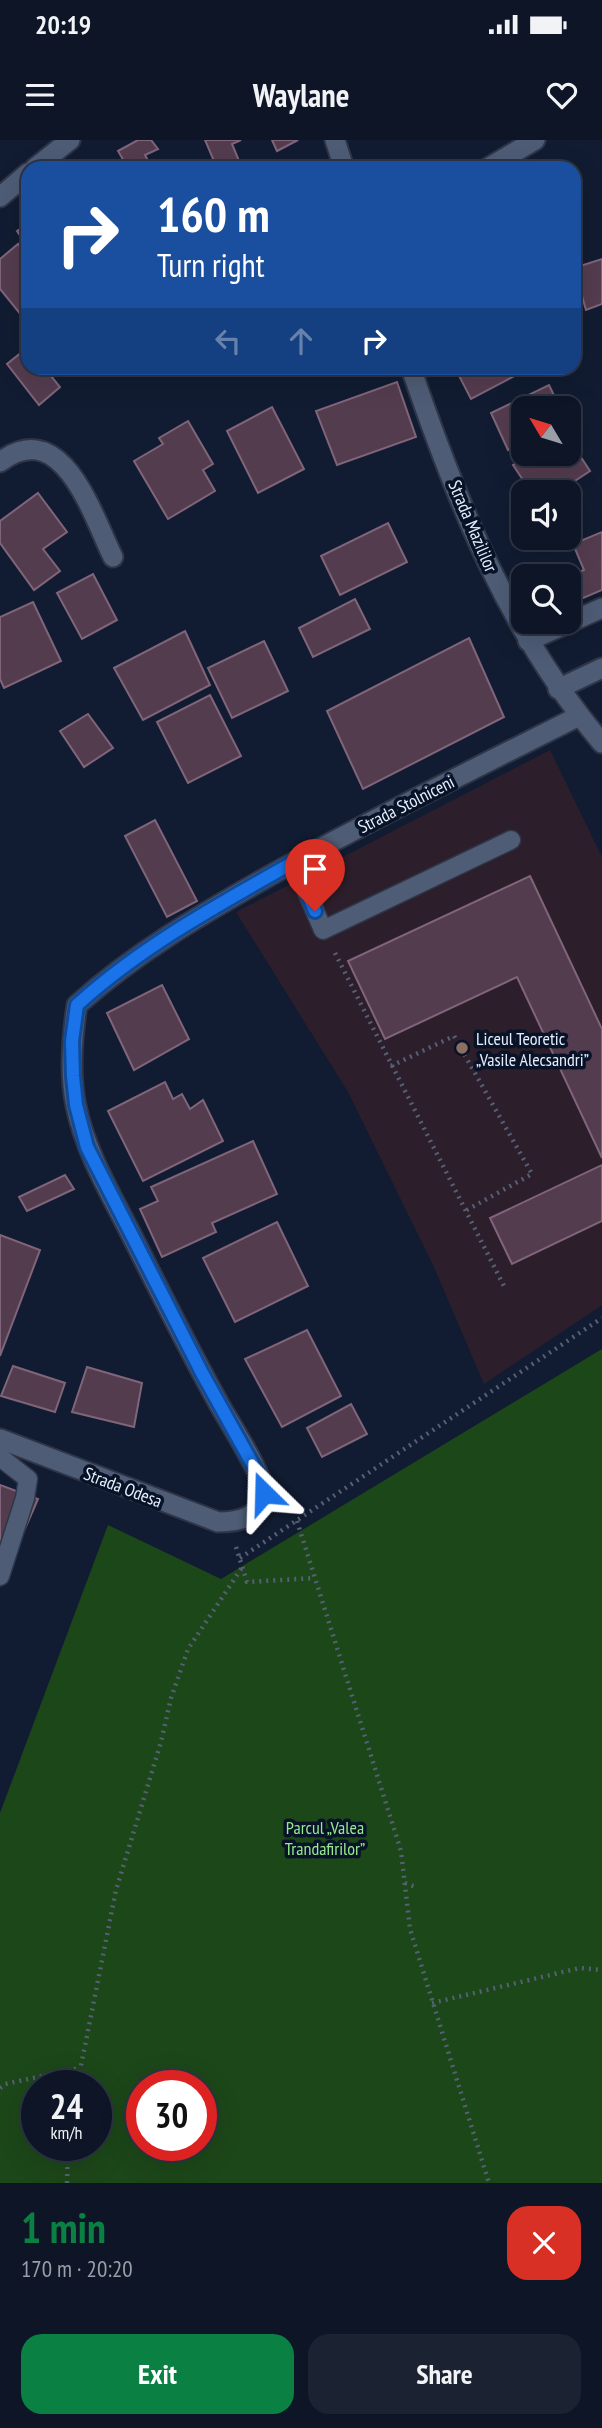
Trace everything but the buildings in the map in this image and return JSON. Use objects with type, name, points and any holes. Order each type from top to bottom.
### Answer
[{"type":"street","points":[[44,161],[70,140]]},
{"type":"street","points":[[335,140],[342,161]]},
{"type":"street","points":[[500,161],[534,140]]},
{"type":"street","points":[[0,197],[21,179]]},
{"type":"street","name":"Strada Mazililor","points":[[414,375],[470,522],[508,605],[558,689],[602,743]]},
{"type":"street","points":[[0,462],[18,451],[31,448],[53,455],[73,477],[113,557]]},
{"type":"street","points":[[527,641],[602,608]]},
{"type":"street","points":[[558,689],[602,668]]},
{"type":"street","name":"Strada Stolniceni","points":[[248,1518],[259,1507],[264,1493],[257,1472],[202,1373],[87,1147],[76,1105],[72,1041],[77,1005],[149,947],[294,862],[579,716]]},
{"type":"street","name":"Strada Odesa","points":[[0,1439],[203,1517],[227,1522],[248,1518]]},
{"type":"lane","points":[[294,862],[323,930],[511,840]]},
{"type":"lane","points":[[0,1457],[28,1479],[25,1498],[0,1576]]},
{"type":"path","points":[[323,930],[505,1288]]},
{"type":"path","points":[[391,1066],[454,1036],[532,1174],[465,1211]]},
{"type":"path","points":[[240,1558],[602,1318]]},
{"type":"path","points":[[297,1521],[401,1851],[410,1929],[489,2183]]},
{"type":"path","points":[[227,1522],[247,1582],[315,1578]]},
{"type":"path","points":[[0,2088],[5,2084],[80,2068],[116,1889],[161,1742],[171,1698],[188,1649],[243,1566]]},
{"type":"path","points":[[405,1883],[416,1887]]},
{"type":"path","points":[[432,2003],[580,1968],[602,1970]]},
{"type":"path","points":[[67,2183],[68,2161]]},
{"type":"shaded area","name":"Liceul Teoretic „Vasile Alecsandri”","points":[[550,750],[602,857],[602,1305],[484,1384],[433,1265],[348,1092],[236,912]]},
{"type":"green space","name":"Parcul „Valea Trandafirilor”","points":[[602,1349],[602,2183],[0,2183],[0,1813],[108,1525],[221,1579]]},
{"type":"place","name":"Liceul Teoretic „Vasile Alecsandri”","points":[[462,1048]]},
{"type":"route","points":[[264,1493],[257,1472],[202,1373],[87,1147],[76,1105],[72,1041],[77,1005],[100,984],[149,947],[294,862],[315,911]]}]
